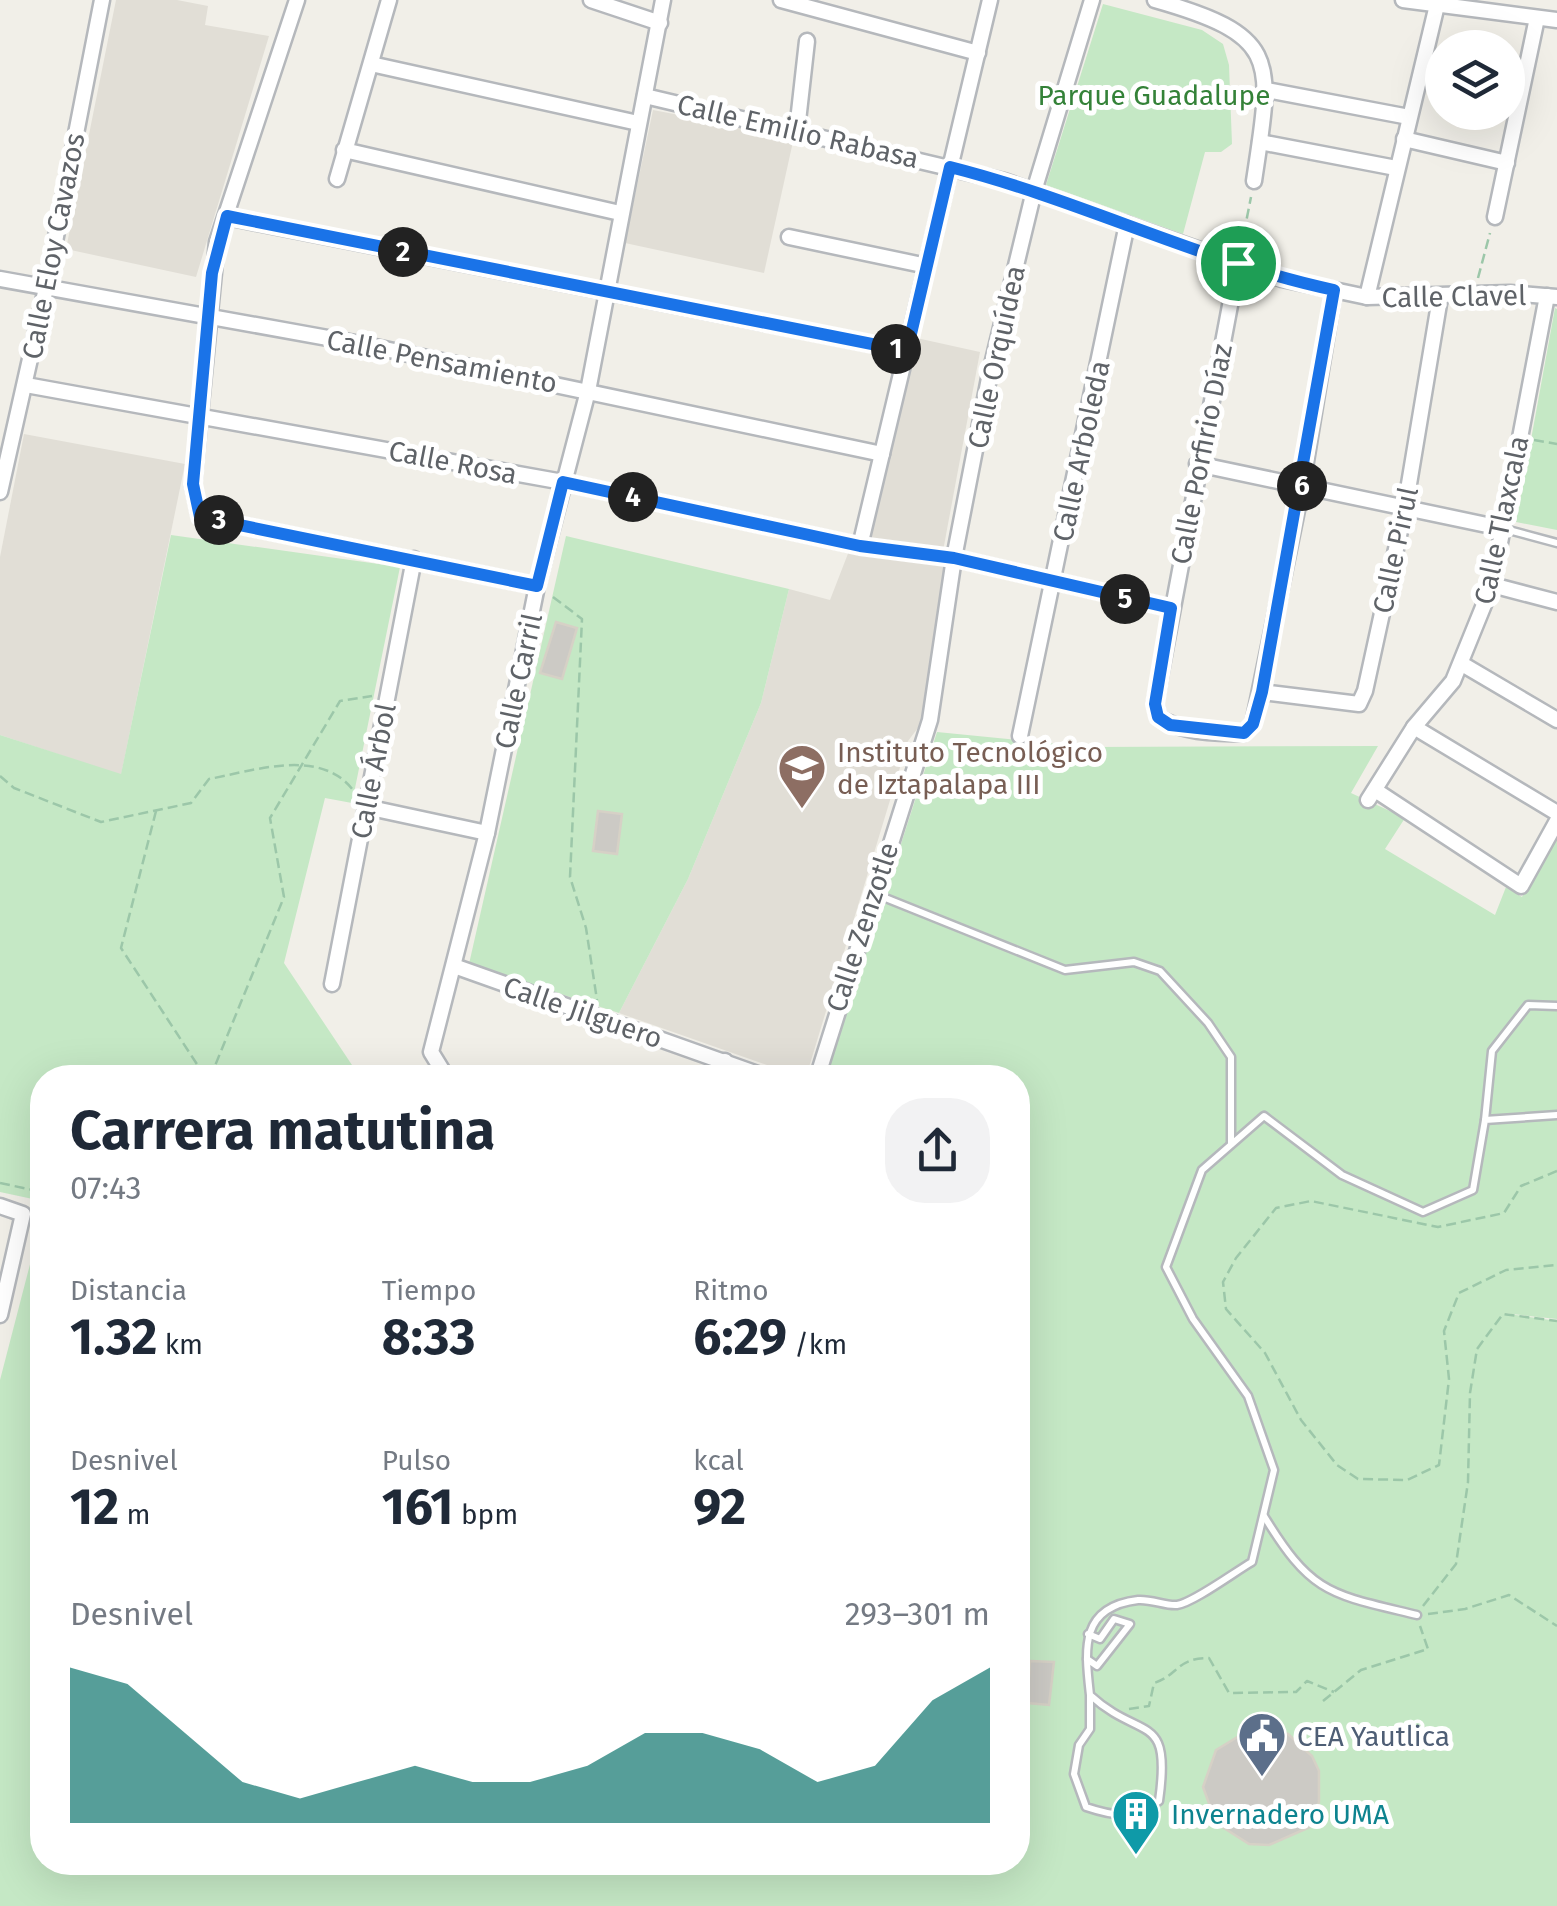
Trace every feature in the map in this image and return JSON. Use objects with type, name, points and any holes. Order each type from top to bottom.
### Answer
[{"type":"street","name":"Calle Eloy Cavazos","points":[[0,492],[26,385],[102,0]]},
{"type":"street","points":[[297,0],[217,242],[193,484],[200,517],[537,586]]},
{"type":"street","points":[[337,179],[389,0]]},
{"type":"street","points":[[591,0],[660,24]]},
{"type":"street","name":"Calle Carril","points":[[438,1065],[431,1052],[486,832],[537,586],[588,391],[662,0]]},
{"type":"street","points":[[781,0],[978,53]]},
{"type":"street","points":[[860,546],[990,0]]},
{"type":"street","name":"Calle Orquídea","points":[[930,720],[954,558],[990,373],[1034,191],[1092,0]]},
{"type":"street","points":[[1155,0],[1206,7],[1246,36],[1265,69],[1266,90],[1254,181]]},
{"type":"street","points":[[1404,0],[1557,20]]},
{"type":"street","points":[[1368,297],[1437,5]]},
{"type":"street","points":[[1494,216],[1536,18]]},
{"type":"street","points":[[797,130],[807,41]]},
{"type":"street","name":"Calle Emilio Rabasa","points":[[371,64],[638,123]]},
{"type":"street","points":[[1266,90],[1410,117]]},
{"type":"street","name":"Calle Emilio Rabasa","points":[[645,96],[950,167]]},
{"type":"street","points":[[1404,139],[1507,163]]},
{"type":"street","points":[[1260,142],[1396,168]]},
{"type":"street","points":[[344,150],[620,213]]},
{"type":"street","name":"Calle Clavel","points":[[950,167],[1034,191],[1238,263],[1334,290],[1368,297],[1552,296]]},
{"type":"street","points":[[227,216],[907,351]]},
{"type":"street","name":"Calle Arboleda","points":[[1020,736],[1127,224]]},
{"type":"street","points":[[789,237],[927,266]]},
{"type":"street","name":"Calle Porfirio Díaz","points":[[1238,263],[1197,464],[1155,704],[1158,717],[1170,725],[1244,733],[1253,724],[1262,692]]},
{"type":"street","name":"Calle Pensamiento","points":[[0,279],[210,316],[882,454]]},
{"type":"street","points":[[1262,692],[1302,486],[1334,290]]},
{"type":"street","name":"Calle Tlaxcala","points":[[1552,296],[1519,438],[1492,584],[1462,664],[1414,727],[1371,795],[1522,886],[1557,821]]},
{"type":"street","name":"Calle Pirul","points":[[1262,692],[1344,706],[1359,704],[1405,508],[1440,298]]},
{"type":"street","name":"Calle Rosa","points":[[26,385],[563,482],[860,546],[954,558],[1171,608]]},
{"type":"street","points":[[1197,464],[1501,528]]},
{"type":"street","name":"Calle Árbol","points":[[332,984],[414,559]]},
{"type":"street","points":[[1492,584],[1557,602]]},
{"type":"street","points":[[1462,664],[1557,720]]},
{"type":"street","name":"Calle Zenzotle","points":[[821,1065],[930,720]]},
{"type":"street","points":[[1414,727],[1557,812]]},
{"type":"street","points":[[366,807],[486,832]]},
{"type":"street","name":"Calle Jilguero","points":[[454,966],[735,1065]]},
{"type":"street","points":[[724,1065],[725,1061]]},
{"type":"street","points":[[0,1206],[23,1214],[0,1315]]},
{"type":"lane","points":[[1501,528],[1557,543]]},
{"type":"lane","points":[[873,893],[1065,970],[1134,962],[1160,971],[1208,1023],[1230,1058],[1231,1145]]},
{"type":"lane","points":[[1090,1696],[1157,1736],[1164,1762],[1159,1801],[1139,1815],[1111,1815],[1086,1807],[1074,1774],[1080,1745],[1090,1729],[1088,1634],[1096,1618],[1133,1601],[1178,1605],[1252,1562],[1274,1470],[1248,1396],[1193,1319],[1166,1267],[1202,1170],[1264,1116],[1342,1174],[1423,1212],[1473,1190],[1492,1051],[1528,1005],[1557,1006]]},
{"type":"lane","points":[[1485,1120],[1557,1115]]},
{"type":"lane","points":[[1264,1515],[1288,1557],[1314,1584],[1416,1615]]},
{"type":"lane","points":[[1086,1658],[1097,1666],[1130,1624],[1114,1618],[1100,1640],[1088,1634]]},
{"type":"path","points":[[1238,263],[1254,181]]},
{"type":"path","points":[[1474,295],[1494,216]]},
{"type":"path","points":[[1519,438],[1557,444]]},
{"type":"path","points":[[537,586],[582,619],[570,876],[599,992],[594,1016]]},
{"type":"path","points":[[213,1065],[284,897],[270,818],[340,702],[388,694]]},
{"type":"path","points":[[0,776],[14,788],[101,822],[192,803],[210,778],[304,763],[347,782],[366,807]]},
{"type":"path","points":[[156,810],[121,948],[199,1065]]},
{"type":"path","points":[[1557,1171],[1521,1186],[1504,1213],[1438,1227],[1311,1201],[1276,1208],[1236,1258],[1223,1282],[1226,1309],[1265,1353],[1302,1420],[1337,1465],[1358,1478],[1407,1480],[1439,1465],[1449,1379],[1444,1331],[1459,1293],[1506,1270],[1557,1265]]},
{"type":"path","points":[[0,1183],[30,1189]]},
{"type":"path","points":[[1416,1615],[1456,1564],[1468,1482],[1470,1393],[1476,1348],[1503,1314],[1557,1321]]},
{"type":"path","points":[[1416,1615],[1465,1610],[1509,1595],[1557,1626]]},
{"type":"path","points":[[1323,1701],[1361,1670],[1428,1650],[1416,1615]]},
{"type":"path","points":[[1119,1714],[1137,1705],[1149,1706],[1154,1684],[1168,1679],[1184,1660],[1196,1658],[1209,1658],[1229,1693],[1296,1692],[1308,1681],[1334,1692]]},
{"type":"shaded area","points":[[116,0],[177,0],[208,6],[205,25],[269,36],[196,277],[66,249]]},
{"type":"shaded area","points":[[653,110],[794,137],[764,273],[625,243]]},
{"type":"shaded area","points":[[912,337],[980,352],[943,551],[870,541]]},
{"type":"shaded area","points":[[24,434],[185,464],[121,775],[0,735],[0,557]]},
{"type":"shaded area","name":"Instituto Tecnológico de Iztapalapa III","points":[[849,551],[958,561],[927,716],[908,741],[810,1065],[767,1065],[619,1013],[688,879],[761,703],[789,589],[830,600]]},
{"type":"green space","name":"Parque Guadalupe","points":[[1103,4],[1202,30],[1223,44],[1229,65],[1232,144],[1221,152],[1205,152],[1183,234],[1046,185]]},
{"type":"green space","points":[[1557,309],[1557,530],[1516,522]]},
{"type":"green space","points":[[171,535],[400,567],[352,803],[325,798],[284,963],[352,1065],[30,1065],[30,1198],[0,1192],[0,735],[121,774]]},
{"type":"green space","points":[[566,536],[789,589],[761,703],[688,879],[619,1013],[469,964]]},
{"type":"green space","points":[[937,732],[1089,747],[1378,746],[1351,793],[1405,818],[1385,849],[1495,915],[1506,887],[1522,897],[1557,828],[1557,1319],[1502,1313],[1557,1321],[1557,1906],[0,1906],[0,1380],[30,1264],[30,1875],[1030,1875],[1030,1065],[830,1065]]},
{"type":"building","points":[[556,622],[577,628],[562,679],[540,673]]},
{"type":"building","points":[[598,811],[622,814],[617,854],[593,851]]},
{"type":"building","points":[[1030,1661],[1054,1662],[1049,1705],[1030,1703]]},
{"type":"building","name":"CEA Yautlica","points":[[1269,1729],[1288,1734],[1312,1756],[1319,1771],[1319,1802],[1310,1827],[1269,1845],[1249,1844],[1216,1823],[1203,1787],[1216,1750],[1249,1730]]},
{"type":"place","name":"Instituto Tecnológico de Iztapalapa III","points":[[802,810]]},
{"type":"place","name":"CEA Yautlica","points":[[1262,1778]]},
{"type":"place","name":"Invernadero UMA","points":[[1136,1856]]},
{"type":"route","points":[[950,167],[1004,181],[1238,263],[1282,279],[1334,290],[1302,486],[1262,692],[1253,724],[1244,733],[1170,725],[1158,717],[1155,704],[1171,608],[954,558],[860,546],[563,482],[537,586],[200,517],[193,484],[212,273],[217,242],[227,216],[907,351],[950,167]]}]
